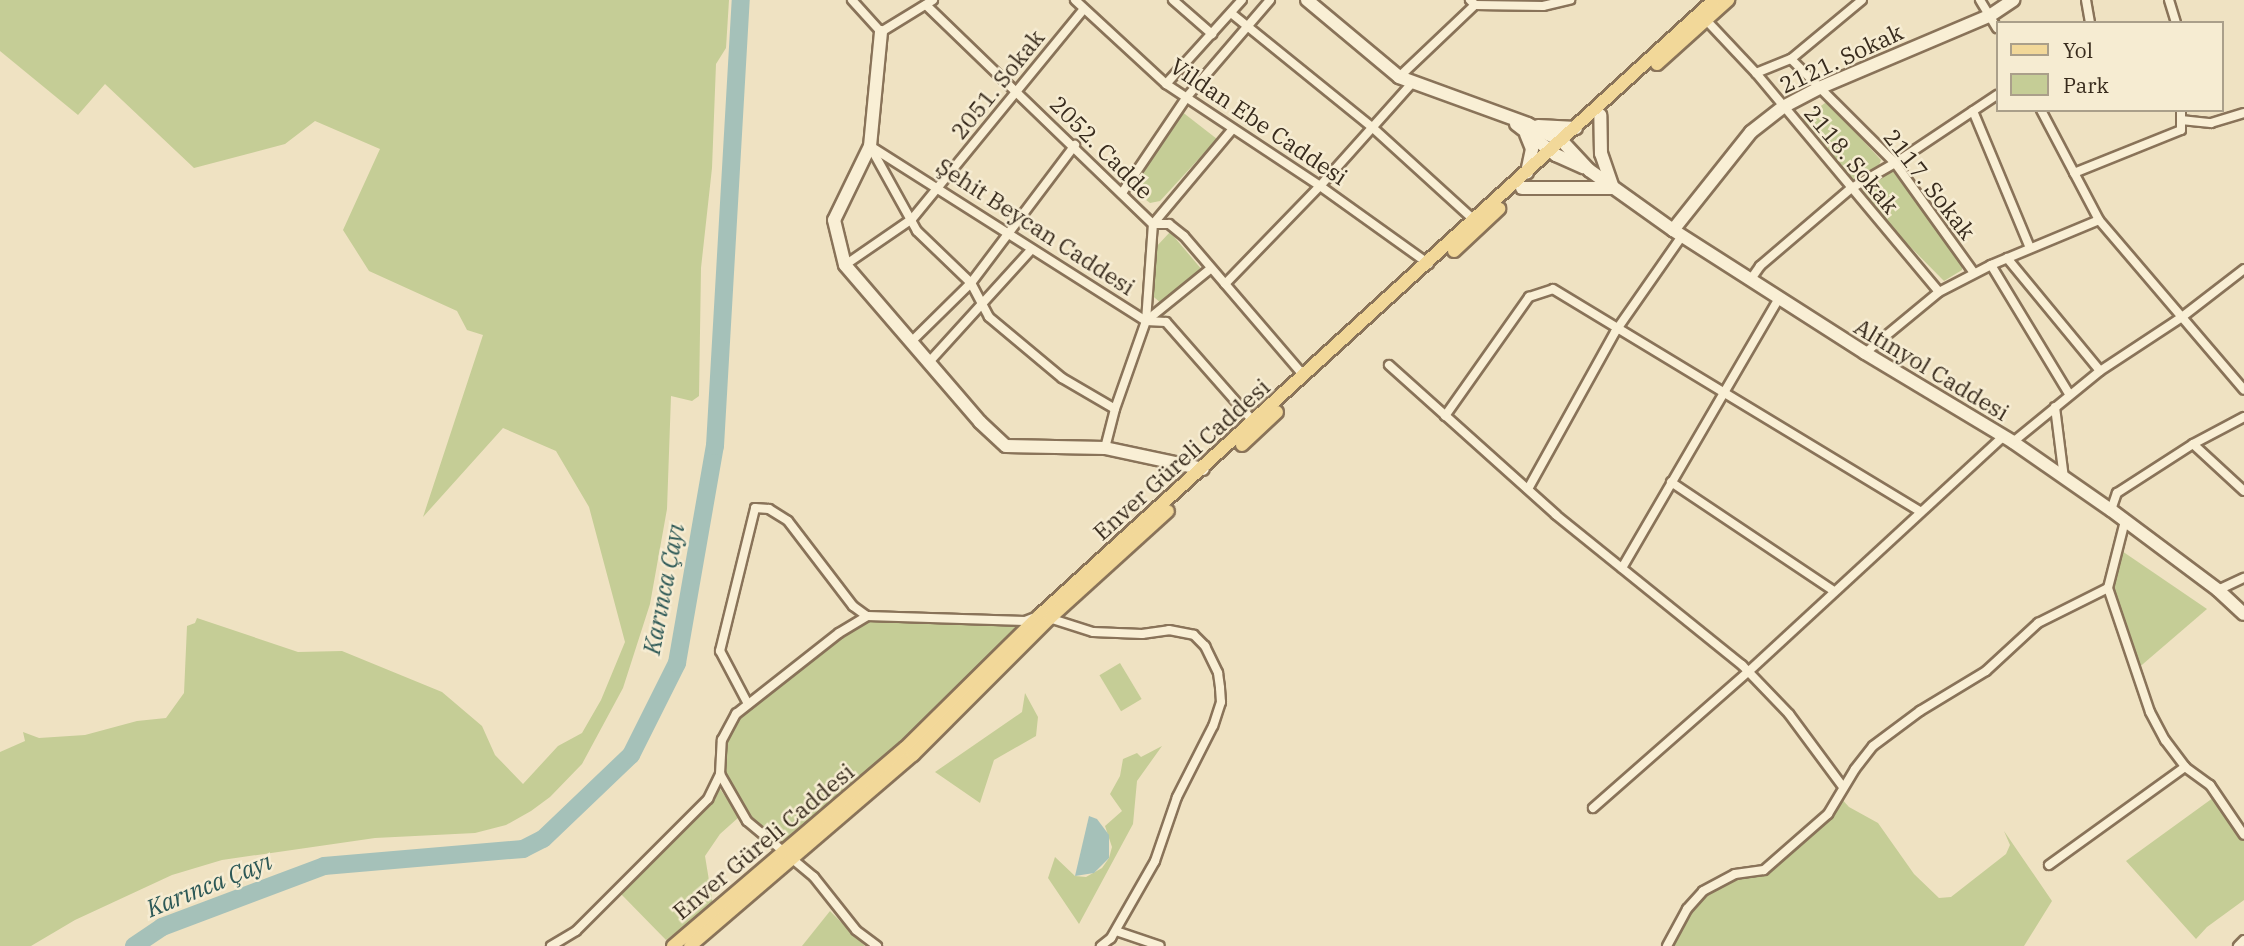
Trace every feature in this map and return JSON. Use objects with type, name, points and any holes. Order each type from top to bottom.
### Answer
[{"type":"main road","points":[[1309,0],[1405,80],[1505,115],[1564,143],[1589,170]]},
{"type":"main road","name":"Enver Güreli Caddesi","points":[[1564,143],[1576,128],[1713,0]]},
{"type":"main road","name":"Enver Güreli Caddesi","points":[[690,946],[1474,220],[1527,172],[1600,116],[1728,0]]},
{"type":"main road","name":"2121. Sokak","points":[[1677,233],[1751,132],[1783,107],[1819,88],[1991,15],[2013,0]]},
{"type":"main road","points":[[881,32],[870,146],[834,220],[845,265],[913,340],[980,422],[1006,446],[1105,448],[1203,469]]},
{"type":"main road","points":[[1522,188],[1613,188],[1601,154],[1600,116]]},
{"type":"main road","points":[[1525,126],[1576,128]]},
{"type":"main road","points":[[1525,126],[1553,153],[1589,170]]},
{"type":"main road","points":[[1525,126],[1532,145],[1527,172]]},
{"type":"main road","name":"Enver Güreli Caddesi","points":[[1045,617],[1522,188],[1553,153]]},
{"type":"main road","name":"Altınyol Caddesi","points":[[1589,170],[1677,233],[2008,440],[2111,510],[2218,590],[2244,614]]},
{"type":"main road","name":"Enver Güreli Caddesi","points":[[673,946],[788,855]]},
{"type":"street","points":[[852,0],[881,32],[930,3]]},
{"type":"street","name":"Vildan Ebe Caddesi","points":[[1076,0],[1166,84],[1320,186],[1429,264]]},
{"type":"street","points":[[1172,0],[1212,34]]},
{"type":"street","points":[[1166,84],[1242,0]]},
{"type":"street","points":[[1122,193],[1186,98],[1270,0]]},
{"type":"street","points":[[1225,284],[1373,128],[1405,80],[1473,2],[1543,6],[1570,0]]},
{"type":"street","points":[[1756,73],[1791,59],[1862,0]]},
{"type":"street","points":[[1980,0],[1996,25]]},
{"type":"street","points":[[2086,0],[2090,21]]},
{"type":"street","points":[[2169,0],[2175,21]]},
{"type":"street","name":"2052. Cadde","points":[[930,3],[1153,224],[1169,224],[1184,236],[1304,376]]},
{"type":"street","name":"2051. Sokak","points":[[845,265],[912,219],[1084,9]]},
{"type":"street","points":[[1231,13],[1373,128],[1474,220]]},
{"type":"street","name":"2118. Sokak","points":[[1706,20],[1756,73],[1850,189],[1939,292]]},
{"type":"street","name":"2117. Sokak","points":[[1791,59],[1895,163],[1974,273]]},
{"type":"street","points":[[1751,279],[1760,266],[1850,189],[1895,163],[1996,96]]},
{"type":"street","points":[[1973,111],[2030,248]]},
{"type":"street","points":[[2044,112],[2099,220],[2244,390]]},
{"type":"street","points":[[2074,173],[2181,130],[2181,115],[2211,123],[2244,113]]},
{"type":"street","points":[[1105,448],[1115,409],[1146,321],[1153,224],[1233,130]]},
{"type":"street","points":[[913,340],[971,283],[1075,145]]},
{"type":"street","points":[[870,146],[917,231],[971,283],[989,317],[1062,378],[1115,409]]},
{"type":"street","name":"Şehit Beycan Caddesi","points":[[870,146],[1146,321],[1166,322],[1254,422]]},
{"type":"street","points":[[1866,353],[1939,292],[1991,265],[2099,220]]},
{"type":"street","points":[[1528,489],[1618,328],[1677,233]]},
{"type":"street","points":[[930,361],[1032,248]]},
{"type":"street","points":[[2007,258],[2100,371]]},
{"type":"street","points":[[1991,265],[2069,394]]},
{"type":"street","points":[[1146,321],[1210,269]]},
{"type":"street","points":[[1593,808],[1748,672],[1920,511],[2069,394],[2182,317],[2244,270]]},
{"type":"street","points":[[1445,416],[1529,297],[1553,289],[1920,511]]},
{"type":"street","points":[[1622,568],[1779,298]]},
{"type":"street","points":[[1389,365],[1528,489],[1748,672],[1789,714],[1843,786]]},
{"type":"street","points":[[2054,407],[2064,478]]},
{"type":"street","points":[[2111,510],[2118,493],[2193,444],[2244,417]]},
{"type":"street","points":[[2193,444],[2244,491]]},
{"type":"street","points":[[1671,482],[1834,591]]},
{"type":"street","points":[[748,704],[720,651],[755,508],[769,509],[788,521],[853,606],[867,616]]},
{"type":"street","points":[[2125,521],[2108,588],[2150,712],[2185,767],[2210,785],[2244,835]]},
{"type":"street","points":[[2218,590],[2244,578]]},
{"type":"street","points":[[1667,946],[1687,909],[1703,891],[1735,874],[1764,870],[1828,814],[1843,786],[1873,746],[1920,711],[1986,671],[2038,623],[2108,588]]},
{"type":"street","points":[[551,946],[576,931],[708,799],[720,774],[722,740],[736,714],[839,633],[867,616],[1025,621],[1045,617],[1093,632],[1183,631],[1194,635],[1205,646],[1218,673],[1221,702],[1213,726],[1177,797],[1156,861],[1116,931],[1101,946]]},
{"type":"street","points":[[2049,865],[2185,767]]},
{"type":"street","points":[[720,774],[747,821],[814,877],[856,930],[877,946]]},
{"type":"street","points":[[1116,931],[1160,946]]},
{"type":"street","points":[[2238,946],[2244,940]]},
{"type":"green space","points":[[0,0],[729,0],[726,48],[716,64],[712,168],[701,268],[699,396],[692,401],[671,396],[667,509],[650,604],[623,688],[582,764],[550,797],[531,811],[506,825],[475,833],[375,838],[222,860],[172,875],[75,920],[31,946],[0,946],[0,752],[25,741],[23,732],[39,738],[85,735],[137,721],[166,718],[184,693],[187,626],[195,623],[197,618],[298,652],[342,651],[442,692],[482,726],[495,755],[523,784],[558,746],[582,733],[601,700],[625,642],[589,507],[556,451],[503,428],[423,517],[483,335],[467,330],[457,311],[369,271],[343,230],[380,149],[315,121],[285,144],[194,168],[105,84],[78,115],[0,51]]},
{"type":"green space","points":[[1825,103],[1829,104],[1881,160],[1878,168],[1854,182],[1800,121]]},
{"type":"green space","points":[[1181,111],[1217,139],[1160,201],[1150,203],[1130,185]]},
{"type":"green space","points":[[1891,169],[1962,263],[1962,270],[1944,281],[1858,194],[1858,189]]},
{"type":"green space","points":[[1170,232],[1203,271],[1162,304],[1148,292],[1156,269],[1156,247]]},
{"type":"green space","points":[[2119,549],[2207,609],[2136,670],[2108,588]]},
{"type":"green space","points":[[867,616],[1021,625],[849,790],[779,847],[747,821],[720,774],[719,757],[736,714]]},
{"type":"green space","points":[[1120,663],[1142,699],[1121,711],[1099,675]]},
{"type":"green space","points":[[1025,693],[1038,717],[1036,736],[994,760],[980,803],[935,772],[1022,712]]},
{"type":"green space","points":[[1162,746],[1137,781],[1133,824],[1079,924],[1048,878],[1055,857],[1075,876],[1086,877],[1102,868],[1112,847],[1105,826],[1122,811],[1110,794],[1120,776],[1123,759],[1137,753],[1141,757]]},
{"type":"green space","points":[[716,783],[739,817],[720,834],[705,856],[713,905],[666,940],[621,894]]},
{"type":"green space","points":[[1838,795],[1849,807],[1878,823],[1914,874],[1939,898],[1951,897],[2006,854],[2010,845],[2004,831],[2052,901],[2024,946],[1667,946],[1703,891],[1735,874],[1765,870],[1828,814]]},
{"type":"green space","points":[[2217,795],[2244,839],[2244,900],[2207,927],[2196,939],[2126,861]]},
{"type":"green space","points":[[830,911],[865,946],[802,946]]},
{"type":"water","points":[[1089,816],[1097,819],[1109,835],[1109,858],[1094,873],[1075,876]]},
{"type":"waterway","name":"Karınca Çayı","points":[[134,946],[162,927],[324,866],[523,849],[543,839],[631,755],[677,663],[715,446],[741,0]]}]
